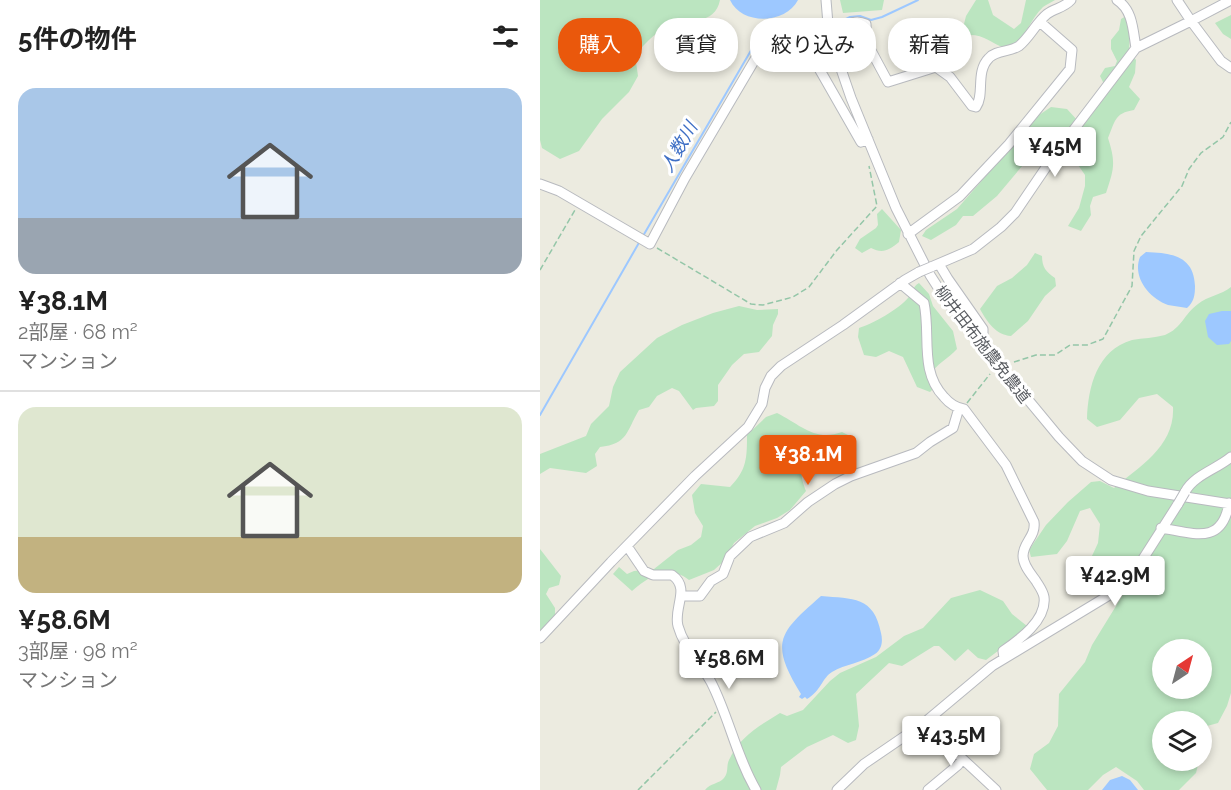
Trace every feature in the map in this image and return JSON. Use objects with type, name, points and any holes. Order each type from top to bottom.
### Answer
[{"type":"street","name":"柳井田布施農免農道","points":[[826,0],[830,38],[835,56],[908,234],[942,294],[978,341],[1059,437],[1094,470],[1129,486],[1230,503]]},
{"type":"street","points":[[876,62],[888,82],[936,67],[950,77],[972,106],[976,107],[979,100],[981,74],[989,58],[993,54],[1018,47],[1048,13],[1065,6],[1071,0]]},
{"type":"street","points":[[1117,0],[1126,6],[1130,16],[1136,48]]},
{"type":"street","points":[[1177,0],[1221,61],[1231,68]]},
{"type":"street","points":[[540,638],[695,476],[748,427],[762,404],[765,388],[771,376],[781,366],[843,325],[900,283],[919,272],[973,249],[1001,228],[1136,48],[1231,0]]},
{"type":"street","points":[[908,234],[966,191],[1009,144],[1070,69],[1072,50],[1040,22]]},
{"type":"street","points":[[540,184],[559,191],[650,244],[685,178],[750,68]]},
{"type":"street","points":[[821,72],[861,142],[868,139]]},
{"type":"street","points":[[935,265],[948,279],[983,329],[983,337],[978,341]]},
{"type":"street","points":[[900,283],[924,303],[928,366],[932,379],[946,400],[962,409],[1006,465],[1034,522],[1035,530],[1023,553],[1023,561],[1041,589],[1044,603],[1026,636],[1003,651],[1004,658]]},
{"type":"street","points":[[681,596],[700,597],[711,581],[723,574],[730,556],[750,537],[784,523],[816,496],[835,484],[850,476],[916,453],[950,431],[956,424],[962,409]]},
{"type":"street","points":[[837,790],[871,759],[924,723],[965,687],[1004,658],[1116,591],[1134,573],[1194,480],[1231,457]]},
{"type":"street","points":[[1161,528],[1208,533],[1218,529],[1224,522],[1230,503]]},
{"type":"street","points":[[627,546],[644,571],[653,575],[672,575],[676,578],[682,590],[676,611],[681,637],[710,681],[722,707],[739,756],[756,790]]},
{"type":"street","points":[[924,723],[996,790]]},
{"type":"street","points":[[927,790],[958,765],[962,759]]},
{"type":"path","points":[[1014,363],[1029,356],[1055,355],[1070,345],[1087,345],[1103,339],[1132,285],[1134,252],[1141,236],[1182,186],[1189,169],[1201,153],[1213,142],[1220,140],[1231,122]]},
{"type":"path","points":[[650,244],[752,304],[763,305],[794,297],[809,287],[837,250],[877,206],[868,161]]},
{"type":"path","points":[[540,270],[578,204]]},
{"type":"path","points":[[962,409],[990,374]]},
{"type":"path","points":[[638,790],[722,707]]},
{"type":"green space","points":[[540,0],[720,0],[717,8],[706,18],[654,18],[654,36],[642,48],[642,18],[558,18],[558,72],[637,72],[638,76],[629,92],[602,119],[579,151],[560,159],[542,148],[540,140]]},
{"type":"green space","points":[[840,0],[884,0],[882,10],[843,13]]},
{"type":"green space","points":[[976,0],[988,0],[993,15],[1014,29],[1021,23],[1026,0],[1055,0],[1043,7],[1023,35],[1005,48],[980,36],[972,35],[972,18],[966,18]]},
{"type":"green space","points":[[1231,15],[1231,39],[1223,34],[1215,23]]},
{"type":"green space","points":[[1126,16],[1130,33],[1129,51],[1136,60],[1135,73],[1129,87],[1140,99],[1134,110],[1122,113],[1114,123],[1108,138],[1113,160],[1109,185],[1106,193],[1093,197],[1090,206],[1091,215],[1081,231],[1068,226],[1079,208],[1085,186],[1085,175],[1067,149],[1059,143],[1046,154],[1028,159],[997,196],[973,216],[963,216],[956,225],[931,240],[922,236],[926,230],[957,209],[1039,115],[1051,107],[1067,109],[1078,121],[1104,84],[1100,76],[1105,68],[1115,66],[1117,61],[1111,49],[1111,40],[1119,30],[1121,19]]},
{"type":"green space","points":[[882,209],[901,230],[899,242],[886,250],[879,251],[871,248],[862,253],[855,248],[860,239],[876,228],[877,214]]},
{"type":"green space","points":[[1035,253],[1042,256],[1044,266],[1055,278],[1056,286],[1045,296],[1028,321],[1011,336],[1006,335],[992,327],[980,309],[997,286],[1012,278],[1027,265]]},
{"type":"green space","points":[[919,283],[929,294],[933,306],[953,331],[957,349],[929,376],[933,389],[930,392],[917,387],[903,357],[889,351],[876,357],[864,355],[858,337],[859,328],[878,320],[898,307]]},
{"type":"green space","points":[[1231,287],[1231,693],[1227,706],[1218,723],[1212,725],[1212,711],[1152,711],[1152,771],[1196,771],[1179,790],[1144,790],[1137,781],[1116,767],[1103,775],[1088,790],[1047,790],[1030,769],[1034,754],[1049,743],[1058,726],[1059,694],[1085,662],[1092,645],[1124,593],[1111,582],[1091,590],[1082,586],[1085,571],[1098,543],[1100,524],[1090,508],[1080,511],[1067,541],[1057,554],[1031,557],[1029,550],[1046,525],[1091,482],[1100,481],[1114,488],[1154,454],[1168,433],[1173,407],[1157,394],[1139,398],[1120,420],[1097,427],[1087,419],[1092,383],[1103,361],[1120,345],[1132,340],[1161,336],[1171,332],[1189,312],[1206,299]]},
{"type":"green space","points":[[739,306],[757,310],[778,309],[778,314],[773,325],[772,336],[759,352],[744,354],[732,365],[718,385],[718,401],[714,406],[693,410],[679,391],[672,388],[657,396],[649,407],[639,410],[621,440],[600,447],[595,454],[597,466],[586,473],[550,468],[540,474],[540,454],[586,436],[591,424],[609,406],[613,387],[620,372],[657,338],[682,325]]},
{"type":"green space","points":[[777,413],[816,434],[832,435],[842,432],[848,435],[847,447],[833,454],[818,452],[807,461],[802,469],[806,491],[790,510],[777,518],[755,526],[734,543],[725,560],[714,570],[689,580],[673,572],[666,572],[652,576],[632,591],[613,574],[619,567],[627,574],[654,569],[678,550],[691,545],[701,537],[703,526],[695,513],[692,495],[701,484],[730,487],[740,475],[745,463],[747,435],[766,417]]},
{"type":"green space","points":[[540,549],[561,576],[559,585],[549,588],[546,594],[555,608],[555,617],[540,635]]},
{"type":"green space","points":[[980,590],[1003,601],[1012,614],[1027,626],[1023,632],[986,660],[978,658],[968,649],[955,661],[939,646],[934,646],[902,666],[889,663],[856,694],[859,726],[856,740],[848,743],[833,735],[807,747],[781,767],[776,790],[705,790],[724,778],[733,752],[744,738],[758,727],[780,713],[787,716],[803,710],[840,673],[876,657],[904,636],[923,628],[951,598]]},
{"type":"water","points":[[730,0],[798,0],[784,14],[769,18],[754,18],[736,8]]},
{"type":"water","points":[[1146,252],[1173,255],[1186,262],[1191,268],[1195,292],[1193,301],[1187,308],[1161,302],[1144,286],[1138,272],[1138,265],[1140,257]]},
{"type":"water","points":[[1231,311],[1231,341],[1229,344],[1217,345],[1208,337],[1205,321],[1209,314]]},
{"type":"water","points":[[821,596],[852,599],[867,606],[878,621],[882,636],[881,645],[879,650],[870,657],[832,672],[812,696],[802,699],[799,697],[801,694],[785,662],[782,650],[783,639],[796,620]]},
{"type":"water","points":[[1122,776],[1130,780],[1138,790],[1102,790],[1110,780]]},
{"type":"waterway","name":"人数川","points":[[876,19],[918,0]]},
{"type":"waterway","name":"人数川","points":[[848,18],[860,16],[866,18]]},
{"type":"waterway","name":"人数川","points":[[643,236],[750,52]]},
{"type":"waterway","name":"人数川","points":[[540,415],[640,241]]}]
